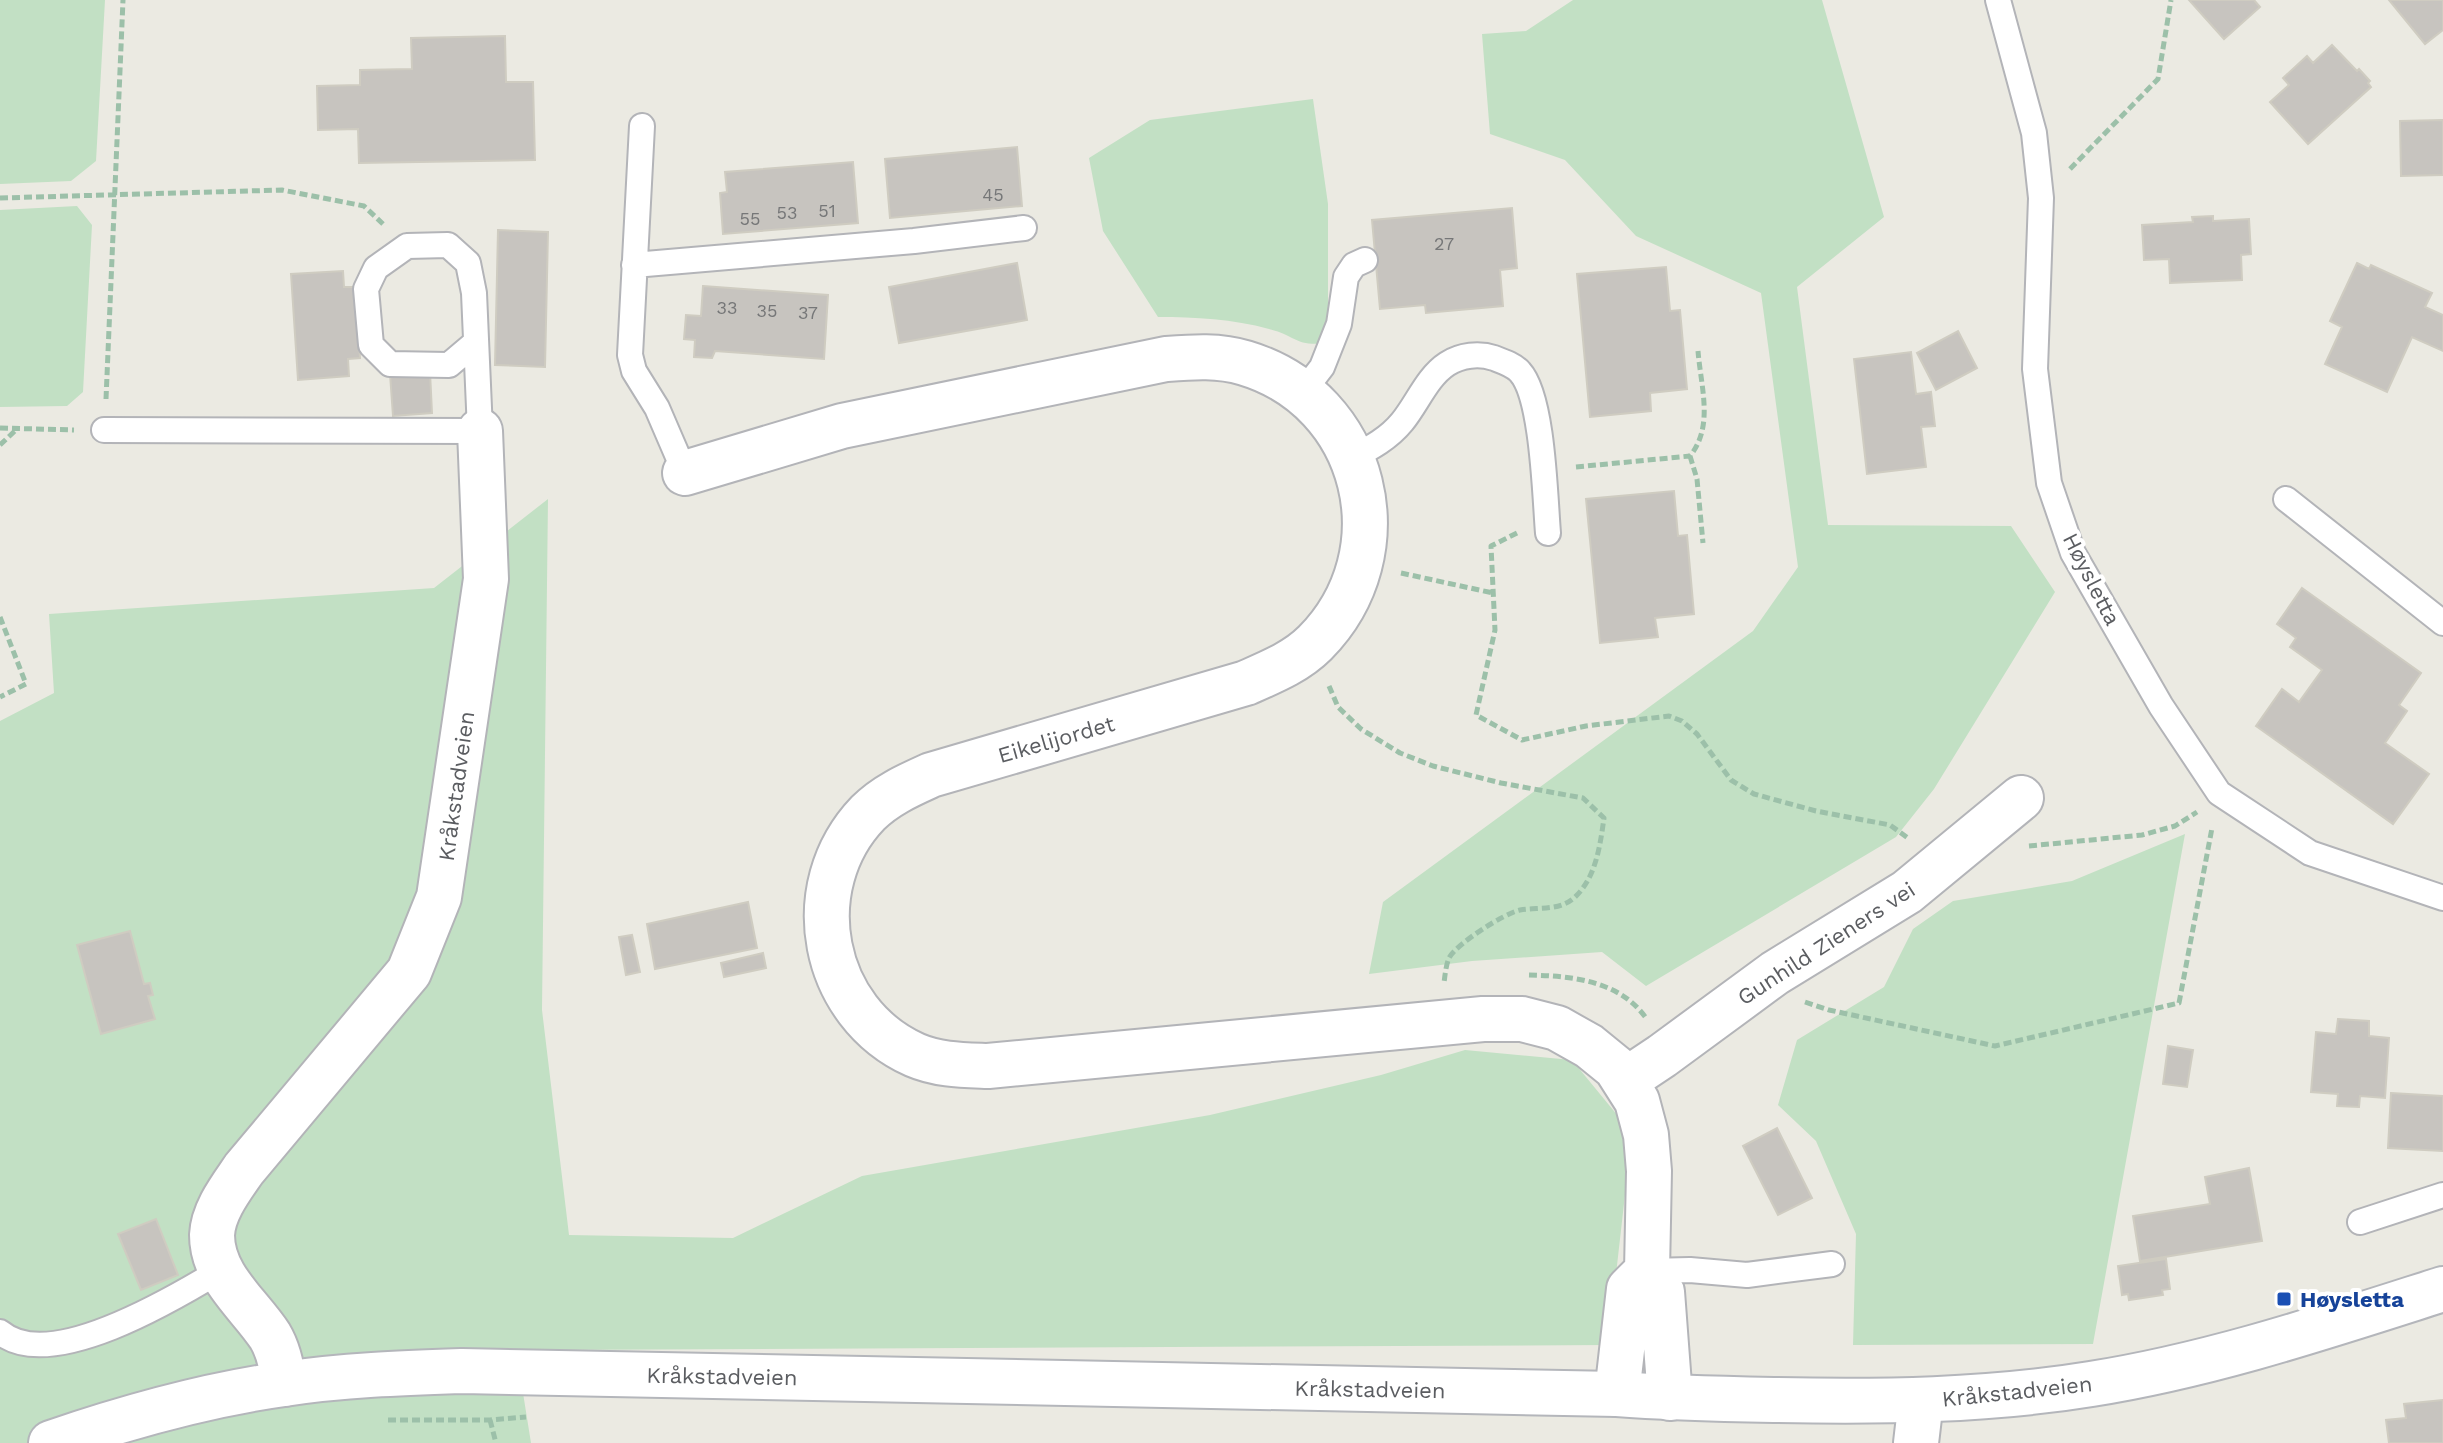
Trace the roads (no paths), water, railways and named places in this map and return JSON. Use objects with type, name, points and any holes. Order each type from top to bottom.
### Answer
[{"type":"street","name":"Eikelijordet","points":[[685,473],[842,426],[1166,359],[1205,356],[1244,362],[1280,377],[1312,399],[1337,429],[1353,457],[1365,502],[1365,541],[1356,579],[1339,614],[1314,644],[1282,667],[1246,683],[931,775],[898,790],[869,812],[846,841],[831,874],[825,910],[828,946],[839,981],[858,1012],[884,1037],[916,1055],[951,1065],[988,1066],[1483,1019],[1522,1019],[1557,1028],[1589,1046],[1616,1068],[1637,1101],[1646,1135],[1649,1171],[1647,1271],[1662,1292],[1670,1398]]},
{"type":"street","name":"Kråkstadveien","points":[[284,1384],[277,1351],[269,1335],[247,1310],[221,1270],[212,1233],[225,1196],[244,1169],[409,972],[439,897],[486,579],[480,431]]},
{"type":"street","name":"Gunhild Zieners vei","points":[[1626,1080],[1757,986],[1907,892],[2021,798]]},
{"type":"street","points":[[1617,1394],[1629,1289],[1647,1271]]},
{"type":"street","name":"Kråkstadveien","points":[[51,1443],[164,1409],[284,1384],[406,1373],[565,1371],[1617,1394],[1670,1398],[1921,1400],[2042,1391],[2160,1371],[2256,1347],[2443,1289]]},
{"type":"street","points":[[1916,1443],[1921,1400]]},
{"type":"lane","name":"Høysletta","points":[[1998,0],[2034,133],[2041,198],[2035,369],[2049,483],[2073,553],[2161,706],[2219,793],[2310,853],[2443,898]]},
{"type":"lane","name":"Eikelijordet","points":[[642,126],[630,355],[634,371],[657,408],[685,473]]},
{"type":"lane","points":[[634,265],[914,241],[1024,228]]},
{"type":"lane","name":"Kråkstadveien","points":[[475,343],[449,365],[390,364],[371,345],[366,289],[376,268],[407,246],[448,245],[468,263],[474,293],[480,431]]},
{"type":"lane","points":[[1302,393],[1322,367],[1339,324],[1346,277],[1354,265],[1365,260]]},
{"type":"lane","points":[[1353,457],[1380,443],[1402,422],[1445,365],[1460,358],[1482,354],[1504,361],[1520,371],[1529,387],[1543,470],[1547,526]]},
{"type":"lane","points":[[104,430],[480,431]]},
{"type":"lane","points":[[2286,499],[2443,623]]},
{"type":"lane","points":[[2360,1222],[2443,1195]]},
{"type":"lane","points":[[1647,1271],[1690,1270],[1747,1275],[1832,1264]]},
{"type":"lane","points":[[0,1332],[20,1344],[43,1346],[76,1339],[133,1318],[221,1270]]},
{"type":"place","name":"Høysletta","points":[[2284,1299]]}]
